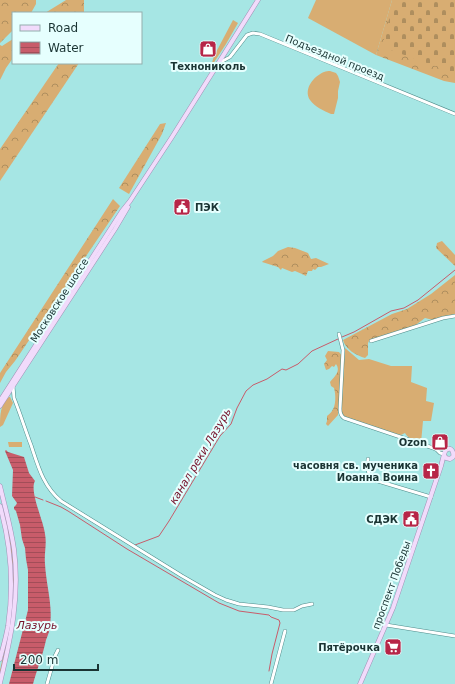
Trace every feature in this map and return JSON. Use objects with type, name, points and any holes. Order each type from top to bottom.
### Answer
[{"type":"main road","name":"Московское шоссе","points":[[0,401],[258,1]]},
{"type":"main road","name":"Московское шоссе","points":[[0,406],[115,229],[125,213],[130,201]]},
{"type":"main road","name":"проспект Победы","points":[[360,684],[386,625],[401,585],[444,455],[448,450]]},
{"type":"main road","points":[[448,450],[451,450],[453,455]]},
{"type":"main road","points":[[444,455],[446,458],[453,455]]},
{"type":"main road","points":[[441,466],[453,455]]},
{"type":"main road","points":[[0,486],[1,504],[11,529],[14,548],[16,588],[12,626],[0,683]]},
{"type":"main road","points":[[0,659],[8,620],[11,584],[8,538],[4,511]]},
{"type":"street","name":"Подъездной проезд","points":[[219,63],[230,57],[247,35],[253,33],[260,34],[455,114]]},
{"type":"street","points":[[371,341],[443,318],[455,316]]},
{"type":"street","points":[[339,334],[343,350],[340,409],[342,417],[403,438],[448,450]]},
{"type":"street","points":[[13,386],[14,398],[38,467],[45,483],[61,501],[182,576],[226,600],[238,604],[268,606],[283,610],[294,610],[302,606],[312,604]]},
{"type":"street","points":[[6,397],[10,396],[14,398]]},
{"type":"street","points":[[436,448],[444,455]]},
{"type":"street","points":[[368,459],[367,462],[371,479],[431,497]]},
{"type":"street","points":[[386,625],[455,636]]},
{"type":"street","points":[[271,684],[285,631]]},
{"type":"street","points":[[47,684],[58,650]]},
{"type":"green space","points":[[0,0],[36,0],[36,4],[32,12],[12,12],[12,31],[0,43]]},
{"type":"green space","points":[[66,0],[84,0],[84,12],[47,12]]},
{"type":"green space","points":[[316,0],[392,0],[376,55],[308,18]]},
{"type":"green space","points":[[392,0],[455,0],[455,83],[444,81],[376,55]]},
{"type":"green space","points":[[394,0],[455,0],[455,73],[382,47]]},
{"type":"green space","points":[[233,20],[238,23],[211,67],[214,56]]},
{"type":"green space","points":[[12,40],[12,59],[0,80],[0,45],[2,46]]},
{"type":"green space","points":[[58,64],[78,64],[0,181],[0,149]]},
{"type":"green space","points":[[330,71],[336,73],[340,82],[334,114],[317,107],[308,96],[309,87],[313,80],[320,74]]},
{"type":"green space","points":[[166,123],[162,134],[129,194],[119,188],[160,124]]},
{"type":"green space","points":[[113,199],[120,206],[6,372],[0,383],[0,373]]},
{"type":"green space","points":[[442,241],[455,255],[455,266],[436,248],[437,243]]},
{"type":"green space","points":[[288,247],[308,253],[311,259],[316,258],[329,264],[318,267],[315,270],[313,269],[312,271],[308,271],[306,276],[295,271],[292,272],[282,268],[281,270],[278,267],[262,262],[273,256],[278,251]]},
{"type":"green space","points":[[455,275],[455,314],[433,320],[425,318],[413,327],[369,341],[368,355],[365,358],[352,352],[344,343],[343,340],[392,314],[407,309],[431,294]]},
{"type":"green space","points":[[345,348],[359,360],[369,359],[391,366],[412,366],[411,382],[427,388],[426,401],[434,403],[431,421],[423,421],[421,443],[410,438],[405,433],[401,435],[392,433],[344,416],[341,411]]},
{"type":"green space","points":[[328,351],[339,352],[342,356],[338,415],[328,426],[326,424],[327,416],[333,409],[335,400],[334,388],[331,386],[330,382],[337,373],[338,369],[336,364],[334,367],[332,366],[326,370],[324,364],[327,360],[325,356]]},
{"type":"green space","points":[[9,397],[13,403],[3,425],[0,427],[1,410]]},
{"type":"green space","points":[[8,442],[22,442],[22,447],[9,447]]},
{"type":"green space","points":[[3,512],[5,512],[11,545],[15,589],[7,648],[0,676],[10,623],[13,590],[11,551]]},
{"type":"water","name":"Лазурь","points":[[6,450],[24,457],[29,473],[35,481],[34,492],[46,538],[45,560],[51,618],[49,632],[33,684],[9,684],[28,610],[28,570],[20,525],[14,509],[17,503],[12,496],[13,470],[5,451]]},
{"type":"waterway","name":"канал реки Лазурь","points":[[342,337],[354,332],[391,311],[404,308],[418,300],[455,270]]},
{"type":"waterway","name":"канал реки Лазурь","points":[[135,545],[159,536],[220,436],[231,424],[246,391],[253,385],[267,379],[282,369],[286,370],[298,364],[312,351],[338,339]]},
{"type":"waterway","points":[[35,497],[43,500]]},
{"type":"waterway","points":[[46,501],[68,511],[127,549],[219,603],[239,611],[269,615],[279,620],[280,623],[269,671]]},
{"type":"place","name":"Технониколь","points":[[208,49]]},
{"type":"place","name":"ПЭК","points":[[182,207]]},
{"type":"place","name":"Ozon","points":[[440,442]]},
{"type":"place","name":"часовня св. мученика Иоанна Воина","points":[[431,471]]},
{"type":"place","name":"СДЭК","points":[[411,519]]},
{"type":"place","name":"Пятёрочка","points":[[393,647]]}]
